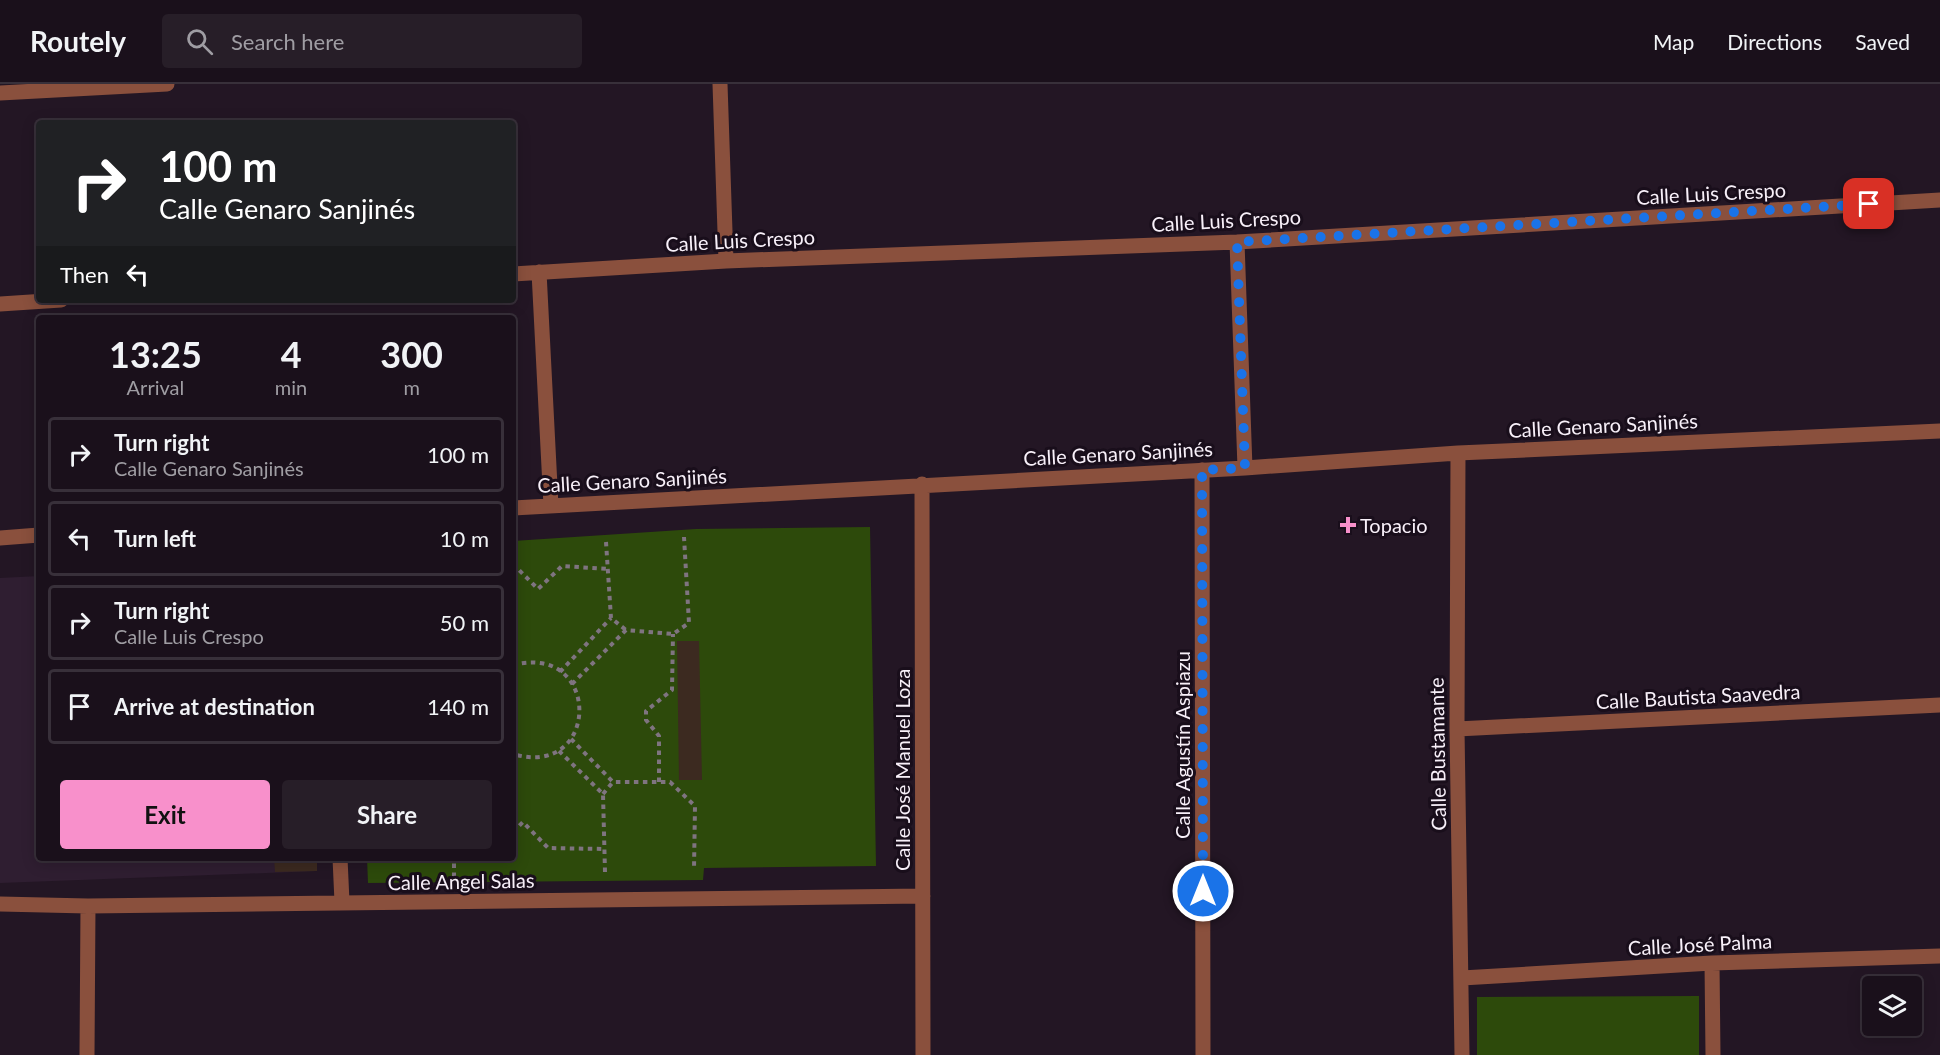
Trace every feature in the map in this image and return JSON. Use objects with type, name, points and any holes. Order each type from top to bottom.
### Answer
[{"type":"street","points":[[0,93],[167,84]]},
{"type":"street","points":[[720,84],[726,261]]},
{"type":"street","name":"Calle Luis Crespo","points":[[516,274],[726,261],[1237,242],[1940,200]]},
{"type":"street","points":[[1237,242],[1245,468]]},
{"type":"street","points":[[539,272],[552,506]]},
{"type":"street","points":[[0,304],[36,302]]},
{"type":"street","name":"Calle Genaro Sanjinés","points":[[516,508],[1245,468],[1458,453],[1940,431]]},
{"type":"street","name":"Calle Bustamante","points":[[1458,453],[1457,729],[1462,1055]]},
{"type":"street","name":"Calle Agustín Aspiazu","points":[[1202,470],[1203,1055]]},
{"type":"street","name":"Calle José Manuel Loza","points":[[922,484],[923,1055]]},
{"type":"street","points":[[0,538],[36,536]]},
{"type":"street","name":"Calle Bautista Saavedra","points":[[1457,729],[1940,705]]},
{"type":"street","points":[[340,861],[342,902]]},
{"type":"street","name":"Calle Angel Salas","points":[[0,904],[88,906],[923,896]]},
{"type":"street","points":[[87,1055],[88,906]]},
{"type":"street","name":"Calle José Palma","points":[[1462,978],[1712,963],[1940,956]]},
{"type":"street","points":[[1712,963],[1713,1055]]},
{"type":"path","points":[[611,618],[626,630],[673,634],[689,623],[684,537]]},
{"type":"path","points":[[560,672],[611,618],[606,542]]},
{"type":"path","points":[[516,567],[538,589],[562,566],[608,569]]},
{"type":"path","points":[[572,684],[626,630]]},
{"type":"path","points":[[659,782],[659,736],[646,720],[646,711],[672,690],[673,634]]},
{"type":"path","points":[[516,664],[527,662],[543,663],[560,672],[572,684],[580,708],[578,724],[571,739],[559,751],[536,758],[516,755]]},
{"type":"path","points":[[571,739],[613,782],[670,782],[695,806],[694,869]]},
{"type":"path","points":[[559,751],[603,794]]},
{"type":"path","points":[[605,872],[603,794],[613,782]]},
{"type":"path","points":[[516,829],[523,822],[548,848],[604,849]]},
{"type":"path","points":[[454,861],[454,877]]},
{"type":"shaded area","points":[[36,576],[36,861],[317,861],[317,871],[0,883],[0,578]]},
{"type":"green space","points":[[870,527],[876,866],[704,868],[703,880],[368,883],[367,861],[516,861],[516,541],[696,529]]},
{"type":"green space","points":[[1699,996],[1699,1055],[1477,1055],[1477,997]]},
{"type":"building","points":[[677,641],[699,641],[702,780],[679,780]]},
{"type":"building","points":[[274,861],[317,861],[317,871],[275,872]]},
{"type":"place","name":"Topacio","points":[[1348,525]]},
{"type":"route","points":[[1203,891],[1202,470],[1245,468],[1237,242],[1869,204]]}]
